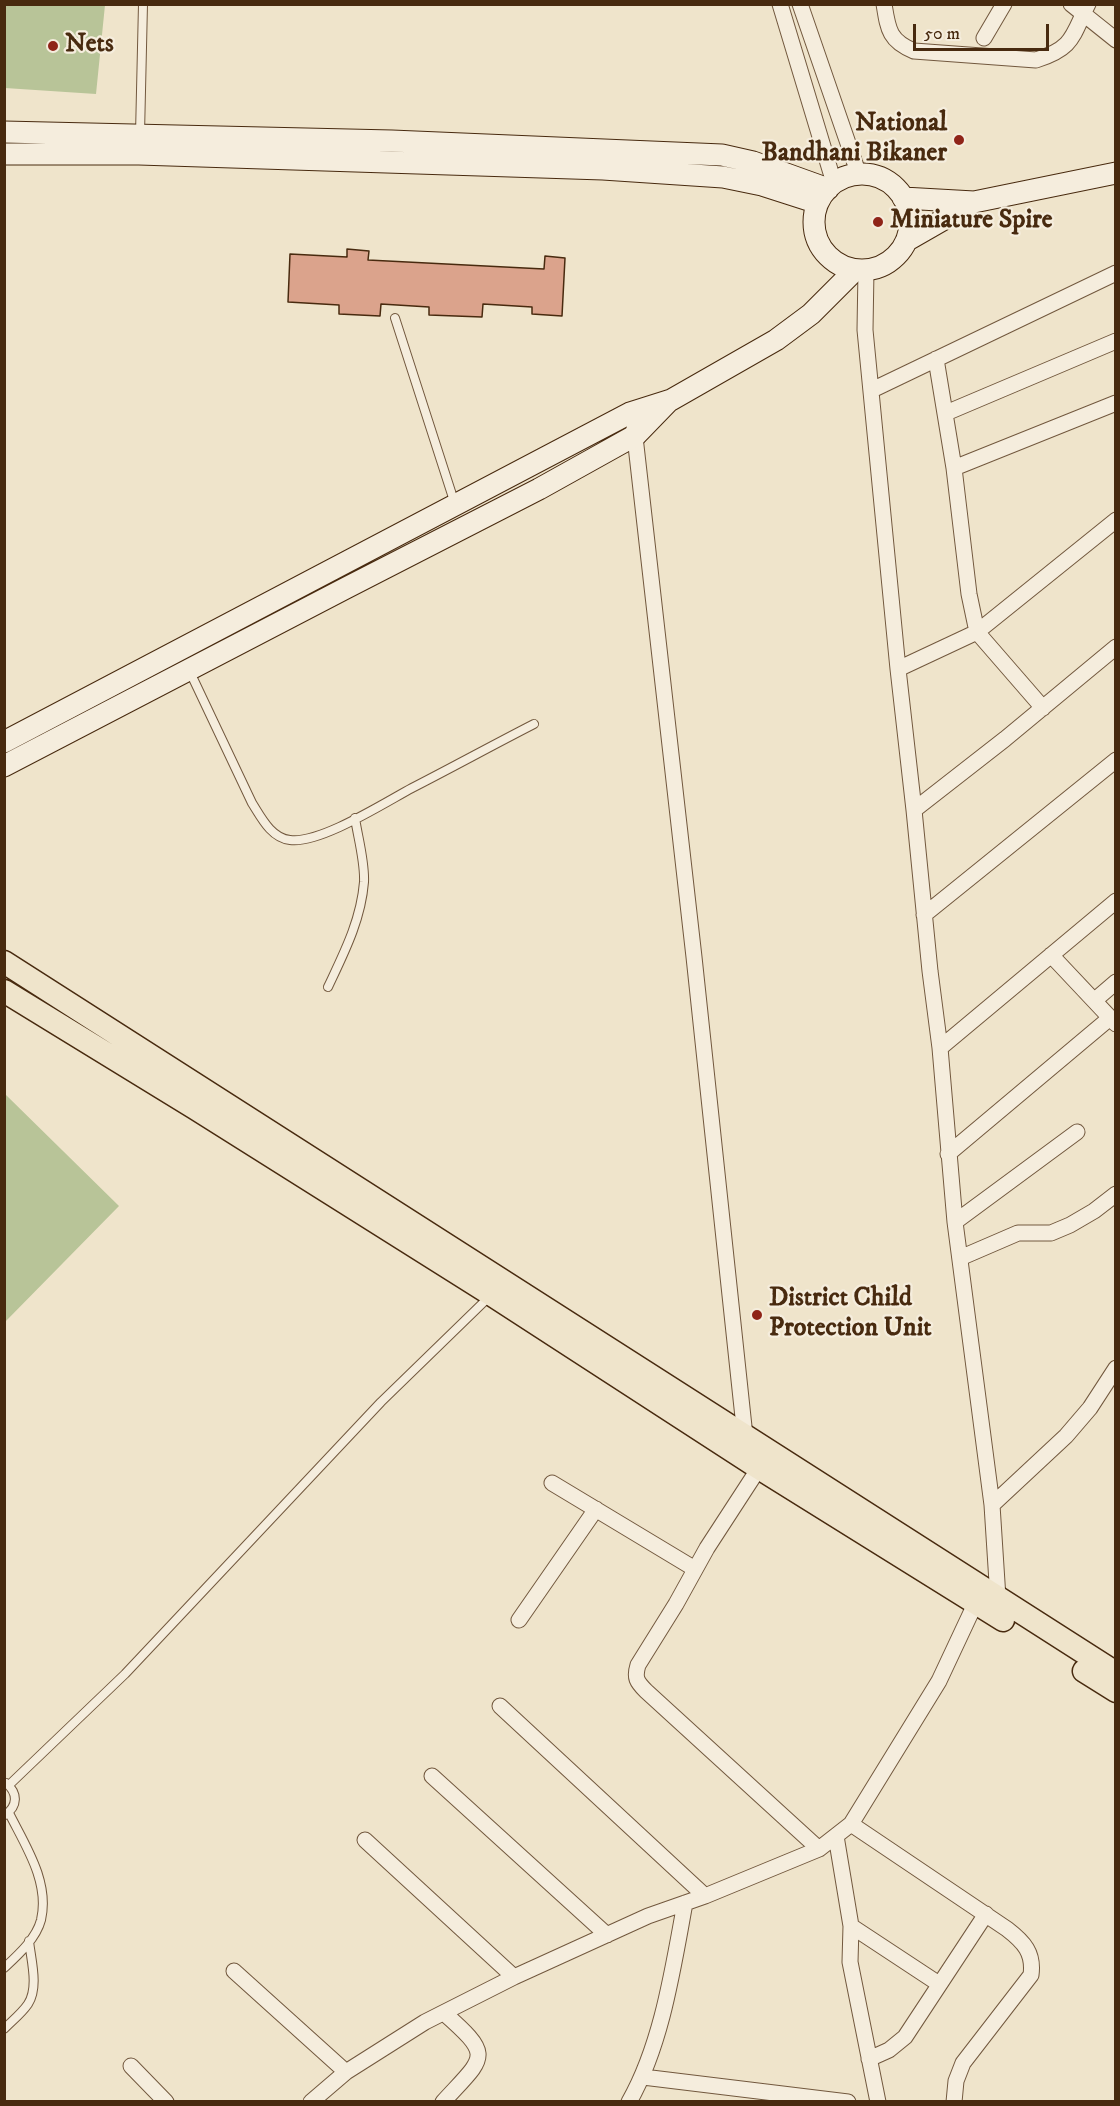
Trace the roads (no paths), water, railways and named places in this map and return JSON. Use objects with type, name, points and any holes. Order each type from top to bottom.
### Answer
[{"type":"main road","points":[[4,962],[499,1288],[759,1468],[1116,1691]]},
{"type":"main road","points":[[4,992],[745,1436],[1116,1673]]},
{"type":"street","points":[[780,4],[827,191]]},
{"type":"street","points":[[800,4],[859,174]]},
{"type":"street","points":[[884,4],[892,37],[902,46],[914,51],[1036,60],[1064,48],[1074,36],[1081,8],[1116,40]]},
{"type":"street","points":[[984,38],[1004,4]]},
{"type":"street","points":[[4,132],[140,144],[723,177],[827,191]]},
{"type":"street","points":[[4,154],[140,144]]},
{"type":"street","points":[[903,198],[974,202],[1116,173]]},
{"type":"street","points":[[859,174],[872,175],[895,188],[903,198],[910,220],[906,241],[901,250],[886,264],[860,270],[845,267],[834,261],[824,252],[814,228],[814,215],[827,191],[846,177],[859,174]]},
{"type":"street","points":[[906,241],[974,202]]},
{"type":"street","points":[[860,270],[898,669],[940,1048],[955,1222],[992,1505],[998,1598]]},
{"type":"street","points":[[4,742],[630,413],[671,400],[776,340],[811,314],[860,270]]},
{"type":"street","points":[[872,390],[1116,273]]},
{"type":"street","points":[[946,413],[1116,341]]},
{"type":"street","points":[[936,359],[954,468],[969,594],[977,632],[1043,708]]},
{"type":"street","points":[[4,766],[520,500],[636,435],[671,400]]},
{"type":"street","points":[[954,468],[1116,403]]},
{"type":"street","points":[[630,413],[636,435],[745,1436]]},
{"type":"street","points":[[898,669],[977,632],[1116,520]]},
{"type":"street","points":[[914,810],[1116,647]]},
{"type":"street","points":[[924,915],[1116,760]]},
{"type":"street","points":[[940,1048],[1116,901]]},
{"type":"street","points":[[948,1154],[1113,1021],[1052,955]]},
{"type":"street","points":[[1095,1000],[1116,982]]},
{"type":"street","points":[[955,1222],[1077,1132]]},
{"type":"street","points":[[960,1258],[1018,1233],[1051,1233],[1078,1220],[1116,1194]]},
{"type":"street","points":[[992,1505],[1066,1436],[1113,1378]]},
{"type":"street","points":[[759,1468],[695,1569],[638,1665],[635,1675],[637,1682],[819,1849]]},
{"type":"street","points":[[552,1482],[695,1569]]},
{"type":"street","points":[[519,1620],[596,1509]]},
{"type":"street","points":[[311,2102],[346,2072],[425,2022],[514,1977],[648,1916],[705,1896],[819,1849],[851,1824],[939,1681],[976,1602]]},
{"type":"street","points":[[500,1707],[705,1896]]},
{"type":"street","points":[[432,1776],[607,1935]]},
{"type":"street","points":[[851,1824],[986,1914],[1021,1939],[1029,1951],[1033,1963],[1031,1976],[963,2063],[956,2081],[954,2102]]},
{"type":"street","points":[[836,1836],[851,1926],[850,1962],[879,2102]]},
{"type":"street","points":[[364,1840],[514,1977]]},
{"type":"street","points":[[629,2102],[643,2077],[671,1981],[685,1903]]},
{"type":"street","points":[[869,2059],[889,2050],[905,2037],[986,1914]]},
{"type":"street","points":[[851,1926],[939,1984]]},
{"type":"street","points":[[234,1971],[346,2072]]},
{"type":"street","points":[[443,2102],[474,2068],[480,2054],[477,2045],[468,2034],[444,2013]]},
{"type":"street","points":[[131,2066],[166,2102]]},
{"type":"street","points":[[643,2077],[848,2102]]},
{"type":"lane","points":[[140,144],[143,4]]},
{"type":"lane","points":[[395,318],[456,506]]},
{"type":"lane","points":[[189,670],[252,803],[264,823],[276,835],[289,840],[305,840],[356,818],[534,723]]},
{"type":"lane","points":[[328,987],[351,937],[361,907],[364,880],[356,818]]},
{"type":"lane","points":[[4,1968],[29,1941],[41,1920],[42,1902],[40,1881],[33,1859],[7,1814],[15,1802],[15,1796],[7,1784],[125,1674],[381,1402],[499,1288]]},
{"type":"lane","points":[[4,2029],[28,2004],[33,1995],[29,1941]]},
{"type":"place","name":"Nets","points":[[53,46]]},
{"type":"place","name":"National Bandhani Bikaner","points":[[959,140]]},
{"type":"place","name":"Miniature Spire","points":[[878,222]]},
{"type":"place","name":"District Child Protection Unit","points":[[757,1315]]}]
